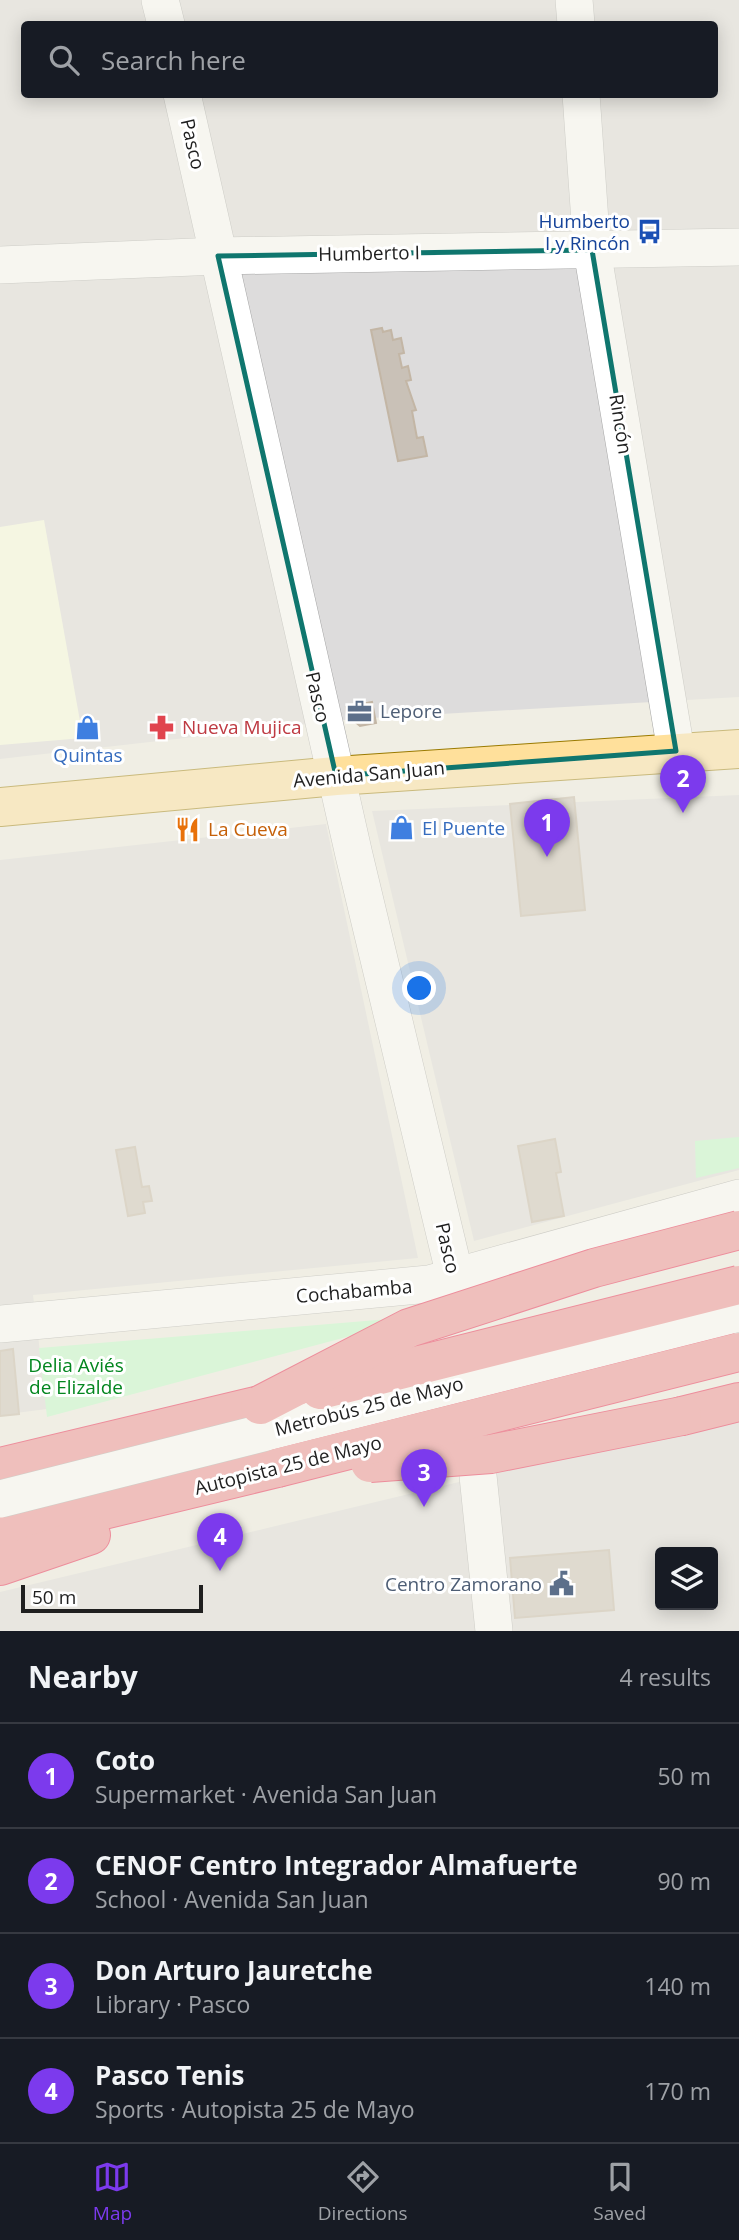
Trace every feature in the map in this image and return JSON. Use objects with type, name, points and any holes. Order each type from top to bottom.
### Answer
[{"type":"highway","points":[[260,1405],[409,1328],[594,1268],[739,1230]]},
{"type":"highway","points":[[0,1467],[739,1285]]},
{"type":"highway","name":"Autopista 25 de Mayo","points":[[0,1535],[739,1352]]},
{"type":"highway","points":[[277,1468],[491,1454],[739,1402]]},
{"type":"highway","points":[[0,1442],[188,1422]]},
{"type":"highway","points":[[0,1566],[117,1525],[206,1485]]},
{"type":"main road","name":"Avenida San Juan","points":[[0,807],[336,776],[676,751],[739,749]]},
{"type":"street","points":[[160,0],[165,21]]},
{"type":"street","points":[[575,0],[576,21]]},
{"type":"street","name":"Pasco","points":[[183,98],[336,776],[456,1287]]},
{"type":"street","name":"Rincón","points":[[581,98],[592,250],[676,751]]},
{"type":"street","name":"Humberto I","points":[[0,265],[218,256],[739,247]]},
{"type":"street","name":"Cochabamba","points":[[0,1324],[429,1284],[456,1287],[739,1198]]},
{"type":"street","name":"Metrobús 25 de Mayo","points":[[0,1499],[739,1313]]},
{"type":"street","points":[[477,1466],[494,1631]]},
{"type":"highlighted area","points":[[592,250],[676,751],[336,776],[218,256]]},
{"type":"shaded area","points":[[0,0],[739,0],[739,697],[354,719],[0,759]]},
{"type":"shaded area","points":[[44,520],[83,738],[0,745],[0,527]]},
{"type":"shaded area","points":[[739,795],[739,1170],[474,1241],[372,811]]},
{"type":"shaded area","points":[[326,824],[418,1258],[33,1295],[47,1409],[0,1415],[0,860]]},
{"type":"shaded area","points":[[739,1415],[739,1631],[0,1631],[0,1592]]},
{"type":"green space","points":[[739,1137],[739,1168],[696,1178],[695,1141]]},
{"type":"green space","name":"Delia Aviés de Elizalde","points":[[425,1316],[47,1417],[39,1348]]},
{"type":"building","points":[[382,328],[383,332],[391,330],[393,340],[401,338],[404,353],[399,354],[402,368],[408,366],[411,380],[406,381],[416,410],[412,411],[417,438],[423,437],[427,456],[398,461],[371,330]]},
{"type":"building","name":"Lepore","points":[[372,702],[376,723],[360,726],[347,715],[346,707]]},
{"type":"building","points":[[574,797],[585,910],[521,916],[510,804]]},
{"type":"building","points":[[555,1139],[561,1172],[556,1173],[564,1216],[532,1222],[518,1146]]},
{"type":"building","points":[[135,1147],[142,1187],[149,1186],[152,1201],[143,1202],[145,1213],[128,1216],[116,1150]]},
{"type":"building","points":[[13,1349],[19,1414],[0,1416],[0,1351]]},
{"type":"building","name":"Centro Zamorano","points":[[609,1550],[614,1610],[515,1618],[510,1558]]},
{"type":"place","name":"Humberto I y Rincón","points":[[650,232]]},
{"type":"place","name":"Lepore","points":[[360,711]]},
{"type":"place","name":"Quintas","points":[[88,727]]},
{"type":"place","name":"Nueva Mujica","points":[[162,727]]},
{"type":"place","name":"CENOF Centro Integrador Almafuerte","points":[[683,813]]},
{"type":"place","name":"El Puente","points":[[402,828]]},
{"type":"place","name":"La Cueva","points":[[188,829]]},
{"type":"place","name":"Coto","points":[[547,857]]},
{"type":"place","name":"Don Arturo Jauretche","points":[[424,1507]]},
{"type":"place","name":"Pasco Tenis","points":[[220,1571]]},
{"type":"place","name":"Centro Zamorano","points":[[562,1584]]}]
